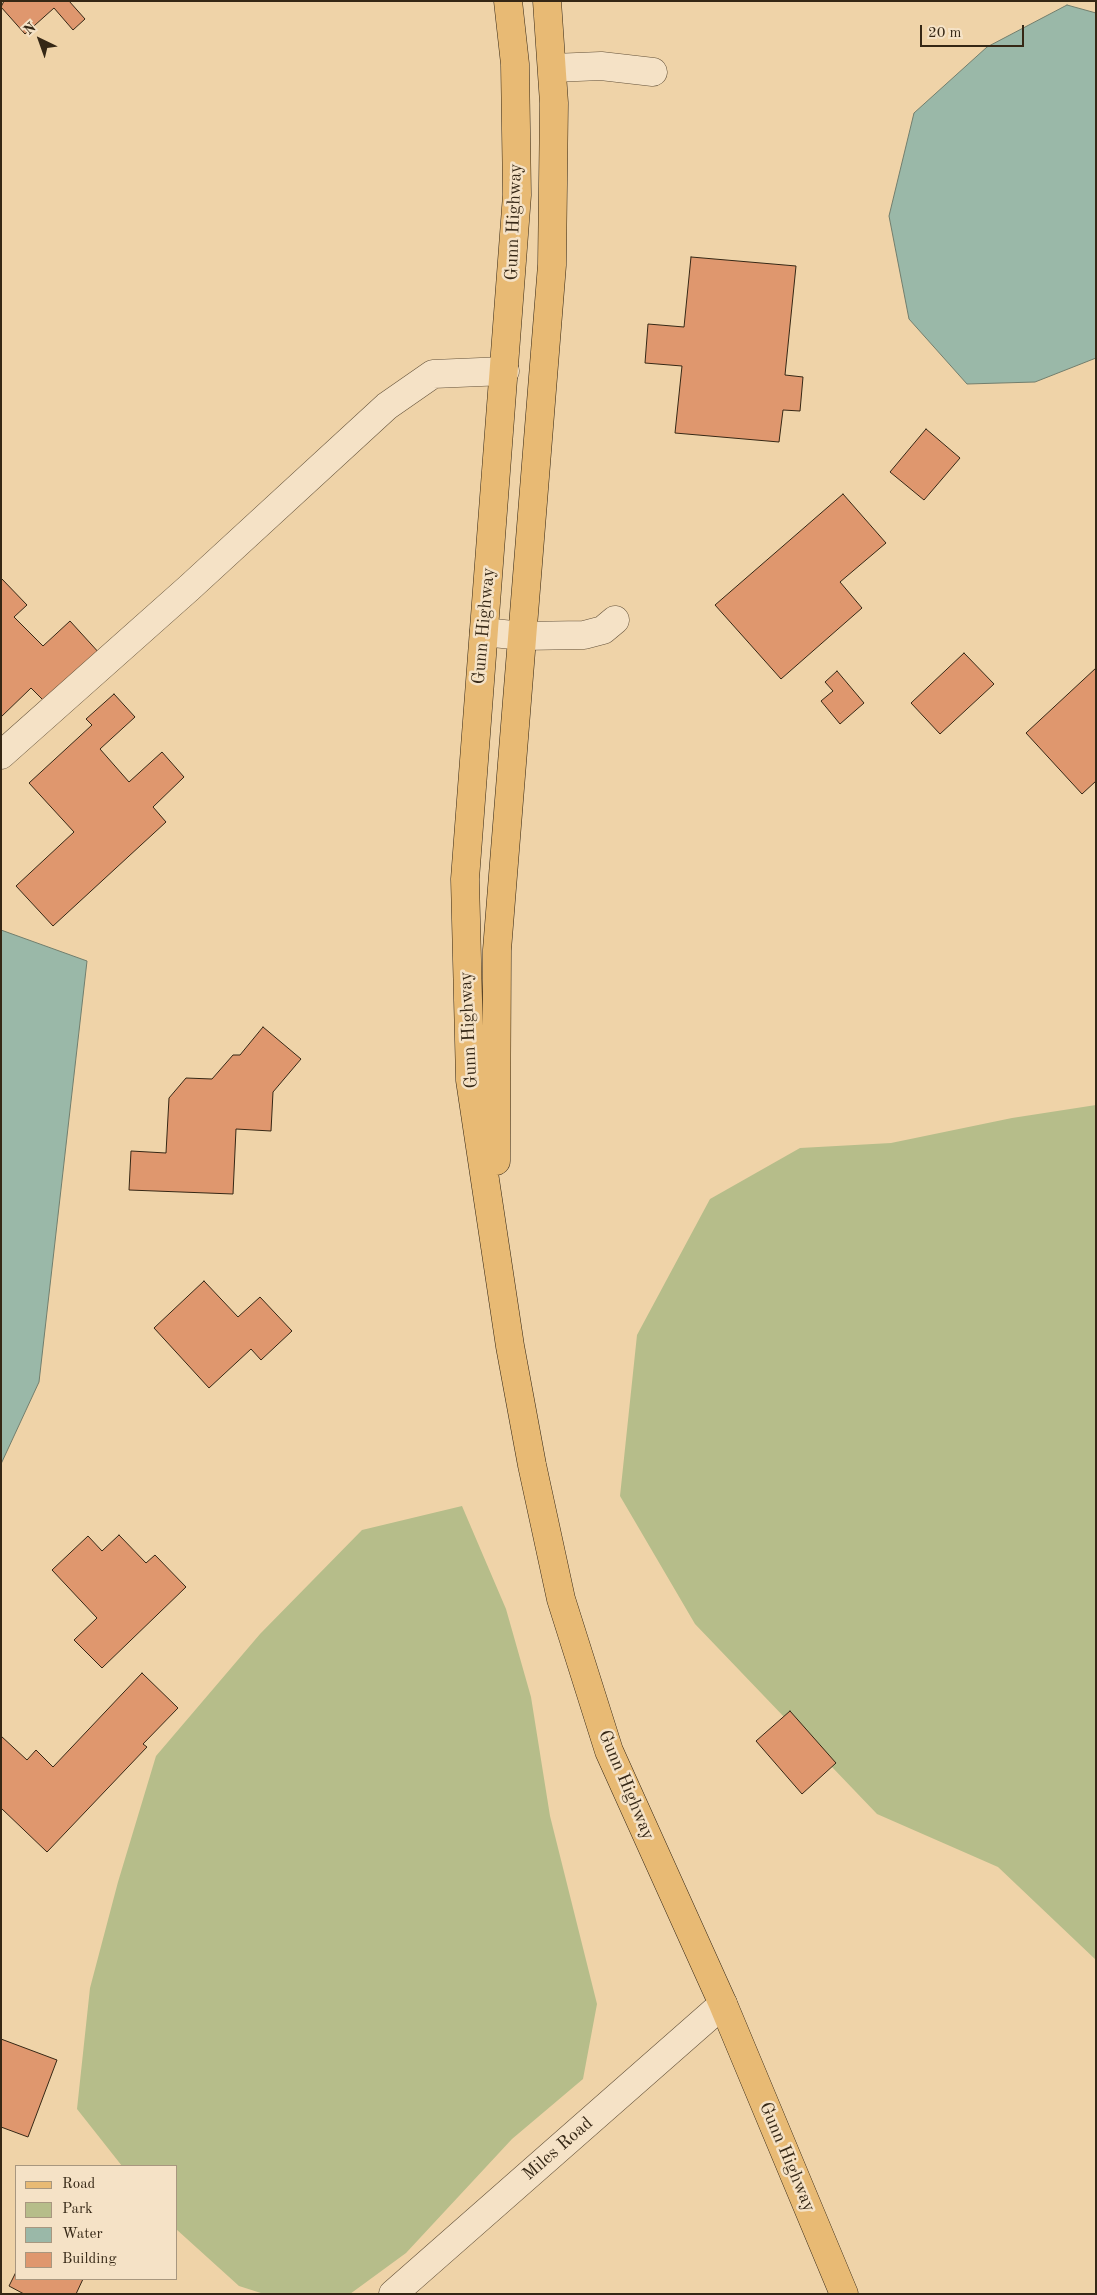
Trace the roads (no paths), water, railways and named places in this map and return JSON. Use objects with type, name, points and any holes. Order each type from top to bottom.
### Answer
[{"type":"main road","name":"Gunn Highway","points":[[508,1],[515,64],[517,195],[465,879],[470,1080],[510,1346],[532,1465],[561,1599],[609,1751],[723,2004],[844,2294]]},
{"type":"main road","name":"Gunn Highway","points":[[496,1250],[497,950],[552,265],[553,68],[547,1]]},
{"type":"street","points":[[553,68],[601,66],[653,72]]},
{"type":"street","points":[[1,755],[189,588],[387,406],[433,374],[505,371]]},
{"type":"street","points":[[484,632],[522,636],[584,635],[603,630],[615,620]]},
{"type":"street","name":"Miles Road","points":[[393,2294],[723,2004]]},
{"type":"water","points":[[1067,5],[1096,13],[1096,358],[1035,382],[967,384],[909,319],[889,216],[914,113],[987,47]]},
{"type":"water","points":[[1,930],[87,961],[39,1382],[1,1464]]}]
